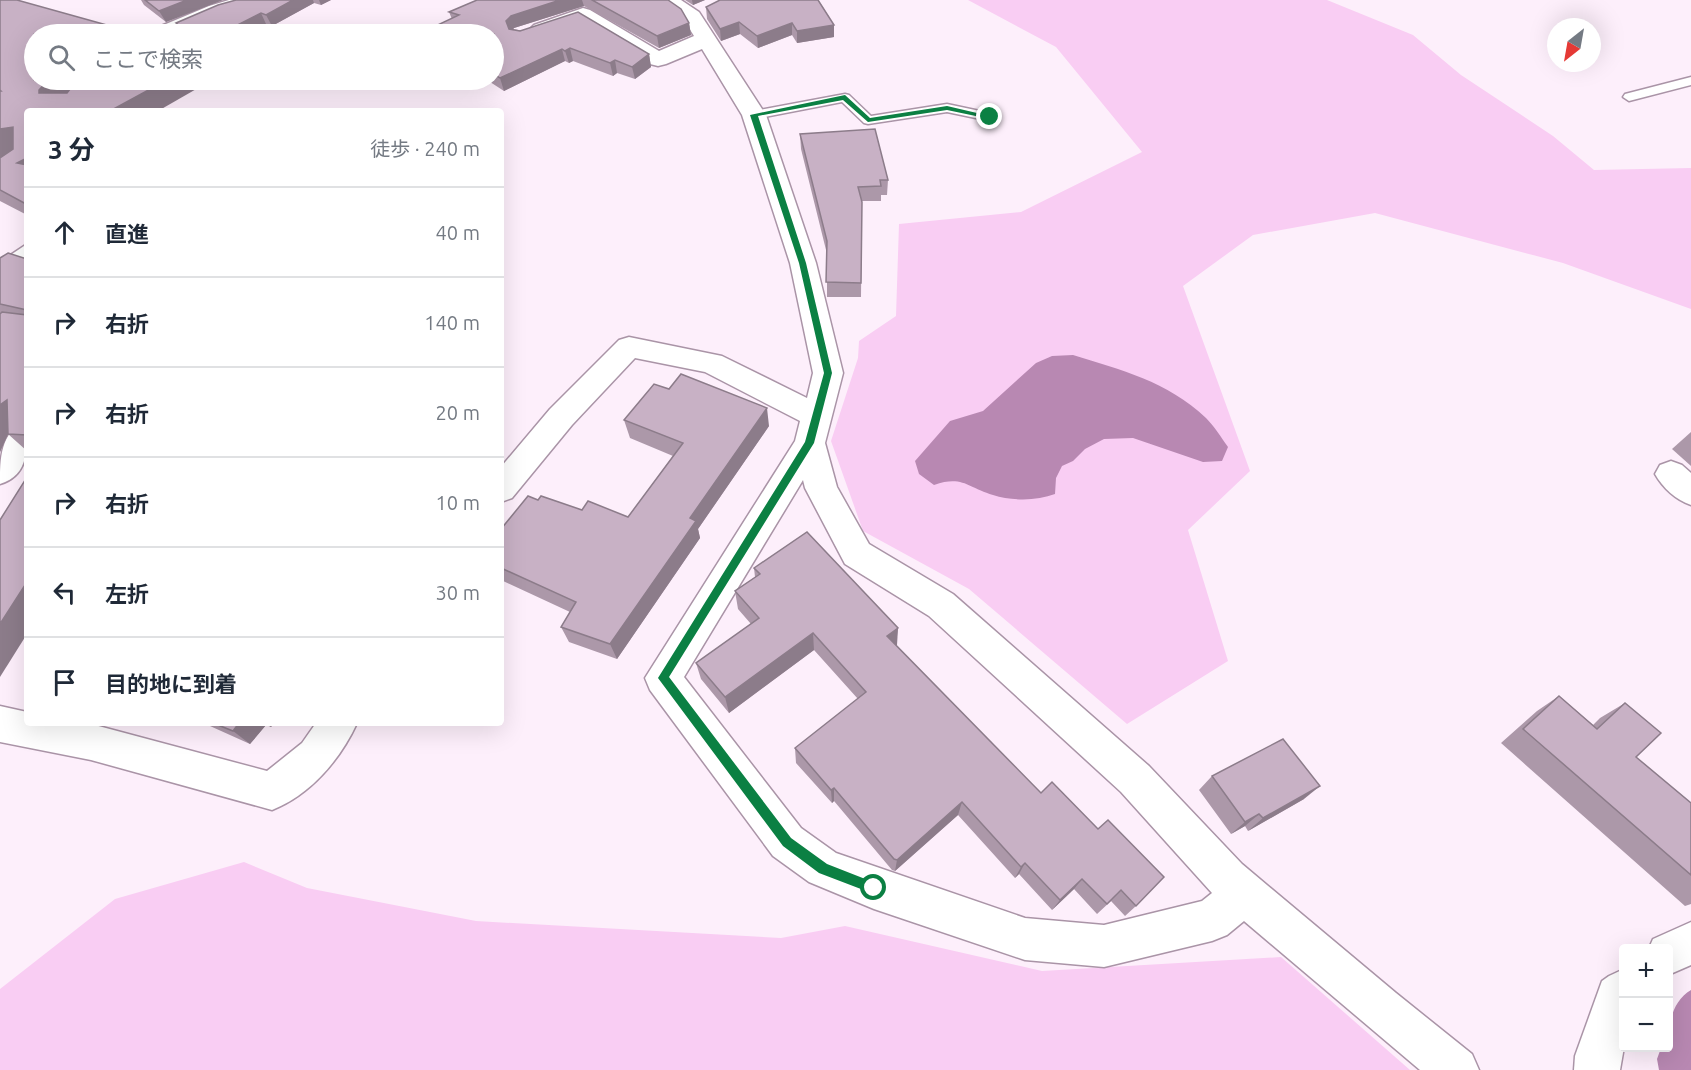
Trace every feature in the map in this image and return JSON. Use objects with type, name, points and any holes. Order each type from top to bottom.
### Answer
[{"type":"street","points":[[184,24],[216,10],[251,0]]},
{"type":"street","points":[[524,35],[583,14],[658,59],[693,16],[754,115],[802,263],[828,373],[813,429],[663,678],[787,842],[823,868],[874,888],[1025,939],[1104,946],[1212,920],[1245,894]]},
{"type":"street","points":[[504,485],[561,417],[629,347],[712,363],[813,429],[821,488],[857,554],[941,605],[1135,779],[1227,879],[1380,1009],[1456,1070]]},
{"type":"street","points":[[0,472],[24,437]]},
{"type":"street","points":[[0,724],[91,742],[272,791],[316,756],[336,726]]},
{"type":"street","points":[[1673,952],[1691,943]]},
{"type":"street","points":[[1598,1070],[1598,1056],[1619,996]]},
{"type":"lane","points":[[1629,97],[1691,81]]},
{"type":"lane","points":[[754,115],[845,98],[868,120],[947,108],[990,117]]},
{"type":"lane","points":[[0,269],[24,251]]},
{"type":"shaded area","points":[[968,0],[1327,0],[1413,35],[1461,75],[1553,136],[1594,170],[1691,168],[1691,309],[1563,263],[1375,213],[1253,235],[1183,286],[1250,471],[1188,530],[1228,661],[1127,724],[969,589],[863,531],[831,441],[858,358],[859,341],[896,316],[899,224],[1021,212],[1142,152],[1056,47]]},
{"type":"shaded area","points":[[1073,355],[1143,378],[1191,405],[1209,421],[1228,447],[1222,461],[1203,462],[1133,438],[1104,439],[1085,449],[1073,461],[1062,466],[1056,478],[1055,494],[1024,499],[1000,497],[959,482],[952,481],[934,485],[919,474],[915,461],[950,421],[983,411],[1036,363],[1052,356]]},
{"type":"shaded area","points":[[244,862],[307,888],[476,921],[781,938],[845,926],[1042,971],[1281,957],[1410,1070],[0,1070],[0,989],[115,899]]},
{"type":"shaded area","points":[[1691,990],[1691,1070],[1659,1070],[1657,1059],[1660,1052],[1673,1052],[1673,1013],[1684,995]]},
{"type":"building","points":[[0,0],[17,0],[103,24],[24,24],[24,90],[39,90],[39,93],[67,93],[69,90],[149,90],[116,108],[24,108],[24,160],[17,163],[24,164],[24,203],[0,190],[0,158],[13,149],[13,127],[0,129]]},
{"type":"building","points":[[145,0],[187,0],[159,11]]},
{"type":"building","points":[[236,0],[293,0],[266,15],[261,13],[240,24],[176,23]]},
{"type":"building","points":[[477,0],[560,0],[511,16],[506,21],[509,29],[520,31],[578,12],[649,54],[632,67],[615,60],[610,63],[570,48],[565,51],[562,49],[504,76],[504,24],[440,24],[459,15],[449,12]]},
{"type":"building","points":[[592,0],[668,0],[681,9],[689,23],[657,36]]},
{"type":"building","points":[[720,0],[818,0],[834,25],[797,31],[792,23],[757,36],[739,22],[720,29],[706,7]]},
{"type":"building","points":[[875,129],[888,180],[880,180],[881,186],[858,187],[862,202],[861,283],[826,282],[827,241],[800,134]]},
{"type":"building","points":[[8,253],[24,258],[24,309],[0,304],[0,258]]},
{"type":"building","points":[[2,312],[24,315],[24,435],[8,434],[7,400],[0,405],[0,314]]},
{"type":"building","points":[[681,374],[767,408],[690,518],[696,521],[610,644],[561,627],[576,602],[504,569],[504,525],[528,496],[538,500],[541,496],[582,510],[588,501],[628,517],[683,443],[624,420],[654,384],[669,389]]},
{"type":"building","points":[[24,482],[24,587],[0,624],[0,520]]},
{"type":"building","points":[[807,532],[898,628],[887,636],[1041,793],[1052,782],[1098,829],[1108,820],[1164,877],[1136,906],[1121,890],[1107,904],[1082,879],[1060,900],[1025,863],[1021,867],[962,802],[897,860],[894,859],[834,788],[831,790],[795,748],[866,692],[813,633],[725,697],[696,663],[759,618],[735,591],[760,574],[754,568]]},
{"type":"building","points":[[1559,696],[1597,729],[1625,703],[1661,733],[1636,757],[1691,803],[1691,875],[1523,729]]},
{"type":"building","points":[[220,726],[237,726],[233,731]]},
{"type":"building","points":[[1283,739],[1320,786],[1263,818],[1259,814],[1245,822],[1212,776]]},
{"type":"route","points":[[874,888],[823,868],[787,842],[663,678],[810,443],[828,373],[802,263],[754,115],[845,98],[868,120],[947,108],[990,117]]}]
